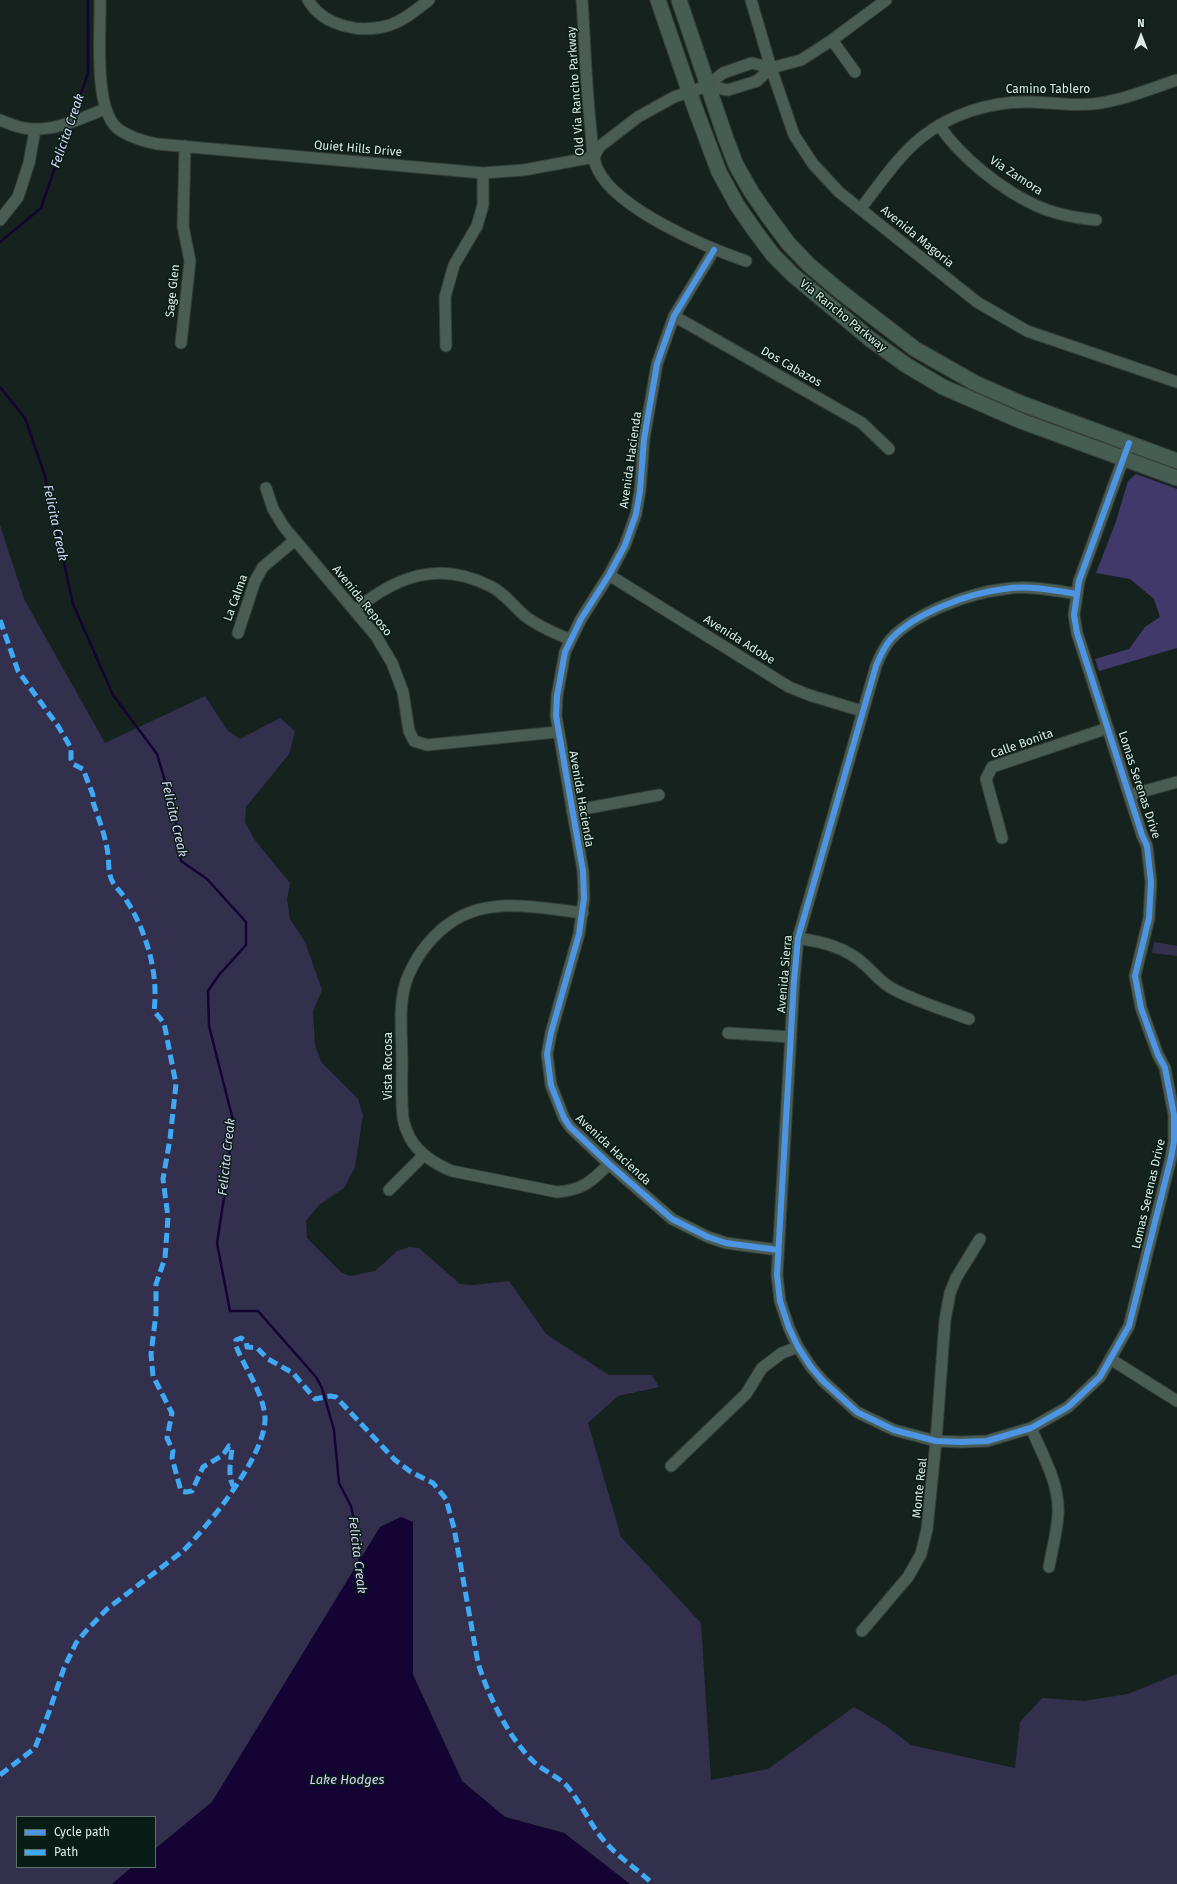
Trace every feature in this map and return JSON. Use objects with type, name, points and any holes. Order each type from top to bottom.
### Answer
[{"type":"main road","name":"Via Rancho Parkway","points":[[658,0],[667,22],[689,91],[719,172],[737,206],[773,255],[793,275],[823,302],[906,365],[943,387],[1021,421],[1177,478]]},
{"type":"main road","name":"Via Rancho Parkway","points":[[679,0],[707,86],[736,165],[752,193],[788,242],[809,265],[841,292],[915,349],[975,383],[1023,404],[1177,461]]},
{"type":"street","name":"Quiet Hills Drive","points":[[100,0],[101,91],[105,109],[117,128],[140,141],[482,173],[524,170],[594,157]]},
{"type":"street","points":[[308,0],[312,7],[324,17],[344,26],[363,29],[390,25],[397,22],[410,15],[429,0]]},
{"type":"street","name":"Old Via Rancho Parkway","points":[[582,0],[589,112],[597,170],[612,190],[642,212],[714,250],[746,261]]},
{"type":"street","name":"Avenida Magoria","points":[[751,0],[771,68],[794,135],[813,164],[840,192],[977,302],[1027,330],[1177,382]]},
{"type":"street","points":[[594,157],[599,147],[638,118],[674,97],[707,86],[723,73],[752,64],[771,68],[801,60],[832,40],[886,0]]},
{"type":"street","points":[[832,40],[855,72]]},
{"type":"street","points":[[707,86],[728,90],[757,81],[771,68]]},
{"type":"street","name":"Camino Tablero","points":[[861,208],[906,151],[922,136],[939,125],[970,111],[998,104],[1025,102],[1094,104],[1118,99],[1177,80]]},
{"type":"street","points":[[0,120],[23,128],[36,130],[68,124],[105,109]]},
{"type":"street","name":"Via Zamora","points":[[939,125],[959,152],[1006,188],[1038,206],[1078,218],[1096,220]]},
{"type":"street","points":[[0,220],[18,197],[29,163],[36,130]]},
{"type":"street","name":"Sage Glen","points":[[181,343],[190,261],[182,226],[185,146]]},
{"type":"street","points":[[446,346],[445,297],[454,265],[477,226],[482,205],[482,173]]},
{"type":"street","name":"Avenida Hacienda","points":[[714,250],[674,316],[657,364],[644,439],[640,491],[636,514],[625,545],[609,575],[581,619],[565,652],[556,696],[557,732],[583,871],[584,898],[580,934],[550,1033],[547,1054],[550,1085],[564,1118],[570,1127],[609,1164],[672,1219],[696,1231],[726,1243],[778,1250]]},
{"type":"street","name":"Dos Cabazos","points":[[674,316],[862,423],[889,450]]},
{"type":"street","name":"Lomas Serenas Drive","points":[[936,1440],[961,1442],[987,1441],[1031,1428],[1068,1407],[1100,1377],[1112,1360],[1129,1326],[1175,1141],[1174,1115],[1165,1068],[1158,1055],[1141,1008],[1135,976],[1149,918],[1151,882],[1147,846],[1142,835],[1108,728],[1078,633],[1074,615],[1079,581],[1130,443]]},
{"type":"street","name":"Avenida Reposo","points":[[266,488],[273,509],[284,527],[376,636],[392,663],[403,692],[409,731],[414,741],[427,745],[557,732]]},
{"type":"street","name":"La Calma","points":[[238,633],[255,581],[263,567],[295,540]]},
{"type":"street","points":[[355,610],[367,600],[403,579],[414,575],[439,573],[465,576],[491,586],[506,596],[523,614],[538,625],[571,640]]},
{"type":"street","name":"Avenida Adobe","points":[[609,575],[789,687],[809,695],[862,711]]},
{"type":"street","name":"Avenida Sierra","points":[[936,1440],[894,1430],[857,1412],[823,1381],[811,1367],[798,1347],[780,1301],[777,1275],[778,1250],[798,938],[862,711],[876,666],[884,649],[891,639],[908,624],[918,618],[959,600],[1004,588],[1037,588],[1077,594]]},
{"type":"street","name":"Calle Bonita","points":[[1002,838],[986,779],[992,767],[1108,728]]},
{"type":"street","points":[[1130,796],[1177,782]]},
{"type":"street","points":[[572,810],[659,795]]},
{"type":"street","name":"Vista Rocosa","points":[[583,913],[523,905],[500,905],[473,912],[454,921],[432,938],[424,947],[409,975],[402,1005],[403,1120],[410,1138],[424,1155],[438,1165],[452,1171],[557,1192],[572,1191],[590,1183],[609,1164]]},
{"type":"street","points":[[798,938],[821,942],[841,949],[864,964],[877,979],[895,990],[969,1019]]},
{"type":"street","points":[[728,1033],[791,1037]]},
{"type":"street","points":[[389,1190],[424,1155]]},
{"type":"street","name":"Monte Real","points":[[862,1631],[908,1577],[921,1554],[927,1529],[936,1440],[945,1320],[950,1293],[956,1278],[980,1239]]},
{"type":"street","points":[[671,1466],[746,1394],[762,1368],[782,1353],[798,1347]]},
{"type":"street","points":[[1112,1360],[1177,1401]]},
{"type":"street","points":[[1031,1428],[1054,1480],[1058,1504],[1058,1516],[1049,1567]]},
{"type":"shaded area","points":[[1136,474],[1177,489],[1177,648],[1099,671],[1095,659],[1129,649],[1145,627],[1160,617],[1154,599],[1130,579],[1096,573],[1115,524],[1128,481]]},
{"type":"shaded area","points":[[0,525],[24,599],[105,743],[205,696],[228,731],[240,739],[280,718],[295,731],[289,754],[246,807],[245,822],[254,839],[290,883],[287,899],[290,919],[305,942],[322,990],[313,1011],[315,1046],[322,1063],[358,1099],[363,1115],[355,1167],[344,1188],[319,1205],[306,1221],[307,1238],[341,1272],[350,1276],[375,1271],[397,1251],[409,1247],[419,1248],[460,1284],[473,1285],[509,1281],[546,1334],[609,1375],[652,1375],[659,1387],[618,1396],[588,1423],[621,1537],[701,1623],[711,1780],[768,1769],[854,1707],[885,1725],[911,1745],[1015,1768],[1020,1722],[1042,1698],[1084,1701],[1128,1694],[1177,1674],[1177,1884],[630,1884],[564,1833],[505,1817],[462,1781],[413,1675],[413,1522],[401,1517],[380,1527],[212,1802],[156,1848],[156,1816],[16,1816],[16,1868],[131,1868],[112,1884],[0,1884]]},
{"type":"shaded area","points":[[1154,942],[1177,946],[1177,956],[1152,953]]},
{"type":"water","name":"Lake Hodges","points":[[401,1517],[413,1522],[413,1675],[462,1781],[505,1817],[564,1833],[630,1884],[112,1884],[131,1868],[156,1868],[156,1848],[212,1802],[380,1527]]},
{"type":"waterway","name":"Felicita Creak","points":[[72,119],[88,73],[88,0]]},
{"type":"waterway","name":"Felicita Creak","points":[[0,242],[41,208],[69,127]]},
{"type":"waterway","name":"Felicita Creak","points":[[0,387],[25,418],[45,476],[73,604],[113,695],[157,754],[175,815],[181,861],[207,879],[246,922],[246,945],[219,975],[208,991],[209,1026],[233,1120],[226,1185],[217,1243],[230,1311],[258,1311],[316,1377],[322,1388],[334,1430],[339,1483],[351,1506],[357,1535],[360,1563]]},
{"type":"marked path","points":[[0,620],[18,671],[58,726],[71,748],[71,759],[73,764],[83,769],[93,795],[93,802],[108,851],[111,879],[132,910],[145,938],[149,952],[155,982],[154,1011],[164,1023],[176,1084],[170,1139],[163,1179],[168,1217],[165,1258],[156,1284],[156,1314],[151,1354],[153,1376],[172,1413],[167,1438],[173,1451],[172,1458],[181,1491],[192,1491],[203,1467],[223,1455],[229,1446],[232,1448],[230,1474],[234,1487]]},
{"type":"marked path","points":[[0,1775],[35,1748],[64,1668],[76,1643],[107,1609],[183,1551],[221,1507],[247,1469],[257,1450],[263,1432],[265,1417],[261,1399],[236,1346],[236,1340],[241,1338],[246,1341],[247,1347],[257,1348],[268,1359],[293,1373],[315,1399],[330,1396],[336,1397],[395,1460],[411,1472],[433,1483],[446,1499],[454,1528],[478,1663],[493,1702],[507,1728],[524,1751],[541,1768],[559,1779],[567,1786],[607,1844],[653,1884]]},
{"type":"cycle path","points":[[714,250],[674,316],[657,364],[644,439],[640,491],[636,514],[625,545],[609,575],[581,619],[565,652],[557,696],[556,716],[583,871],[584,898],[579,934],[551,1033],[547,1054],[551,1085],[564,1118],[570,1127],[609,1164],[672,1219],[708,1237],[726,1243],[778,1250]]},
{"type":"cycle path","points":[[1077,594],[1040,588],[1013,588],[990,591],[959,600],[928,613],[901,630],[891,639],[882,652],[876,666],[798,938],[794,981],[777,1275],[780,1301],[789,1328],[798,1347],[811,1367],[823,1381],[857,1412],[894,1430],[936,1441],[987,1441],[1031,1428],[1068,1407],[1100,1377],[1129,1326],[1171,1158],[1174,1141],[1174,1115],[1165,1068],[1158,1055],[1141,1008],[1135,976],[1149,918],[1151,882],[1147,846],[1142,835],[1077,633],[1074,615],[1079,581],[1129,443]]}]
